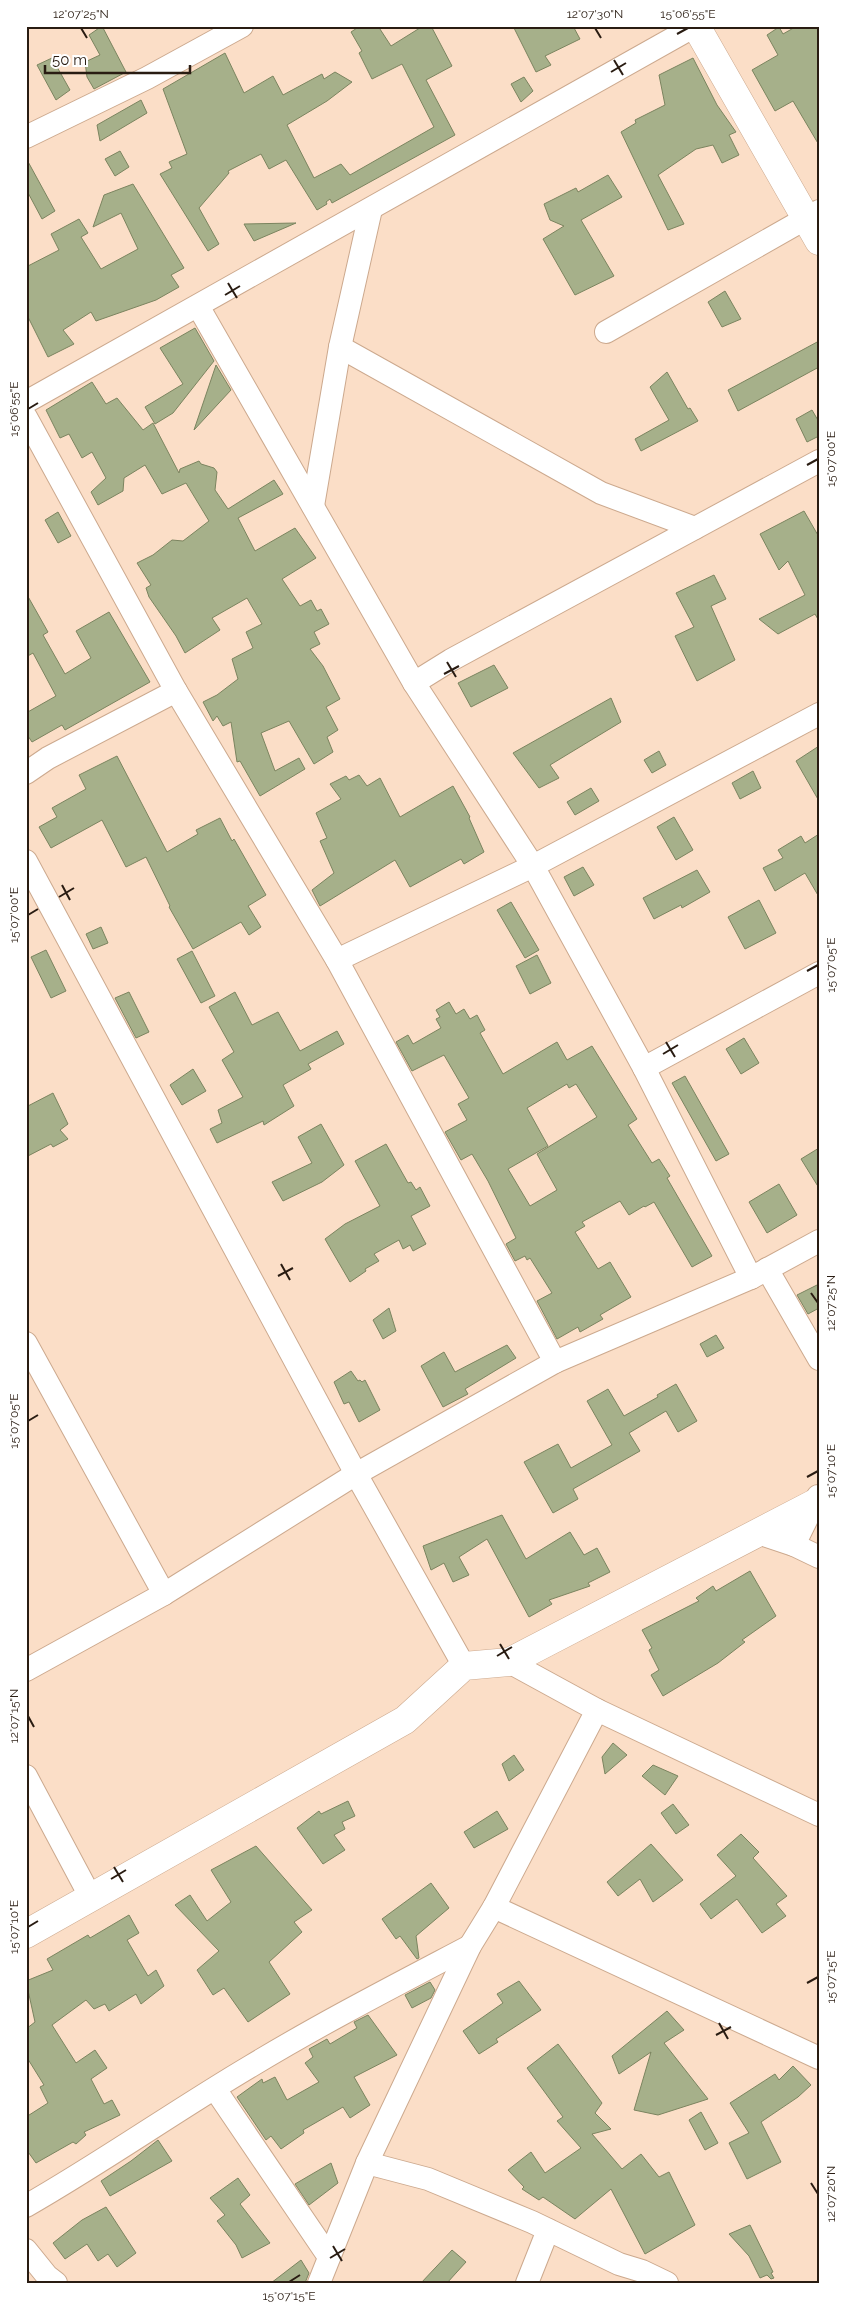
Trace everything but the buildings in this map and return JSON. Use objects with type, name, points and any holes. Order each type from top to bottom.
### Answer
[{"type":"street","points":[[26,137],[147,78],[242,26]]},
{"type":"street","points":[[26,402],[696,26],[814,223],[606,332]]},
{"type":"street","points":[[313,506],[340,347],[371,209]]},
{"type":"street","points":[[198,306],[414,683],[533,866],[759,1274],[819,1360]]},
{"type":"street","points":[[340,347],[601,493],[695,528]]},
{"type":"street","points":[[26,417],[176,691],[337,960],[555,1362]]},
{"type":"street","points":[[414,683],[451,660],[819,461]]},
{"type":"street","points":[[26,773],[48,758],[176,691]]},
{"type":"street","points":[[337,960],[533,866],[819,714]]},
{"type":"street","points":[[26,861],[356,1474],[464,1666]]},
{"type":"street","points":[[644,1068],[819,973]]},
{"type":"street","points":[[26,1670],[164,1594],[356,1474],[555,1362],[759,1274],[819,1241]]},
{"type":"street","points":[[26,1343],[164,1594]]},
{"type":"street","points":[[26,1934],[405,1720],[464,1666],[509,1662],[818,1500]]},
{"type":"street","points":[[794,1545],[818,1500]]},
{"type":"street","points":[[758,1533],[794,1545],[819,1557]]},
{"type":"street","points":[[509,1662],[597,1710],[819,1815]]},
{"type":"street","points":[[319,2283],[368,2163],[470,1946],[494,1907],[597,1710]]},
{"type":"street","points":[[26,1776],[91,1898]]},
{"type":"street","points":[[494,1907],[819,2058]]},
{"type":"street","points":[[26,2206],[87,2171],[250,2066],[370,1998],[470,1946]]},
{"type":"street","points":[[215,2089],[329,2257]]},
{"type":"street","points":[[368,2163],[428,2179],[548,2230],[619,2264],[642,2271],[667,2283]]},
{"type":"street","points":[[527,2283],[548,2230]]},
{"type":"street","points":[[26,2250],[47,2276],[56,2283]]}]
